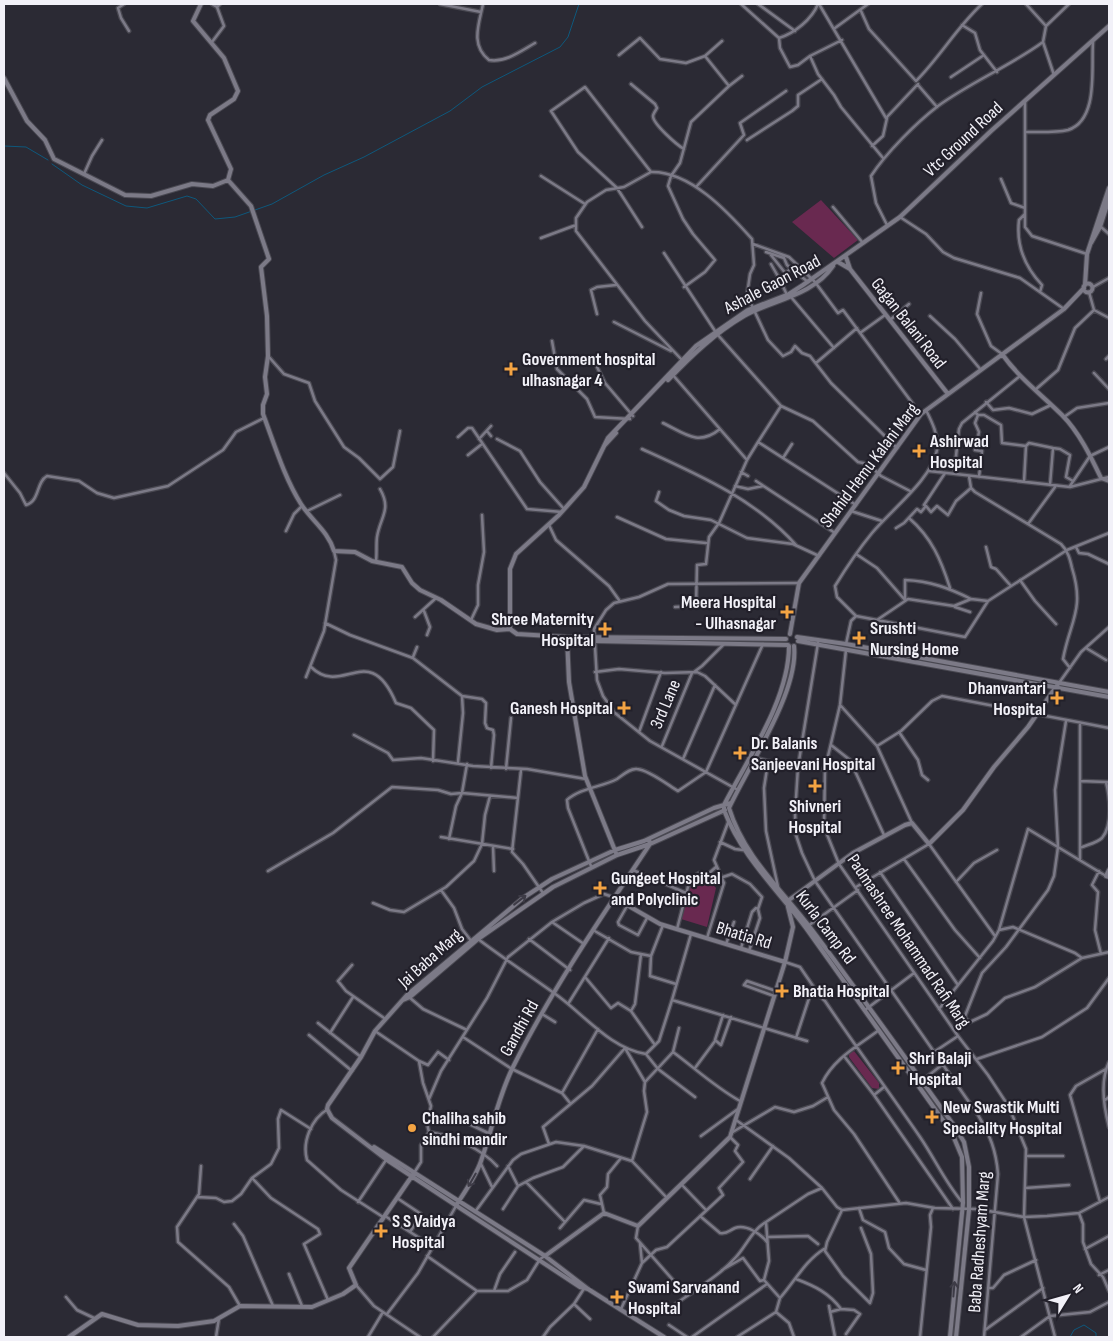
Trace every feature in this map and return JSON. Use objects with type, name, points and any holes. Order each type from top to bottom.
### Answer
[{"type":"street","points":[[124,4],[118,8],[129,31]]},
{"type":"street","points":[[4,78],[27,121],[45,140],[54,159],[83,175],[125,195],[139,197],[151,196],[192,184],[220,185],[228,180],[231,169],[208,120],[210,116],[234,99],[238,91],[224,58],[193,20],[201,4]]},
{"type":"street","points":[[212,4],[217,6],[224,26],[212,42]]},
{"type":"street","points":[[440,4],[481,12]]},
{"type":"street","points":[[483,4],[476,39],[480,50],[489,60],[494,61],[514,55],[535,43]]},
{"type":"street","points":[[741,4],[766,24],[779,38],[780,48],[790,66],[798,65],[810,56],[842,40]]},
{"type":"street","points":[[758,4],[795,31]]},
{"type":"street","points":[[779,38],[795,31],[815,11],[819,4],[887,118]]},
{"type":"street","points":[[835,28],[861,11],[868,4]]},
{"type":"street","points":[[872,146],[882,137],[887,118],[949,44],[962,24],[982,4]]},
{"type":"street","points":[[1026,4],[1046,26]]},
{"type":"street","points":[[1054,75],[1043,42],[1046,26],[1068,4]]},
{"type":"street","points":[[861,11],[869,29],[937,107]]},
{"type":"street","points":[[962,24],[975,33],[980,50],[997,72]]},
{"type":"street","name":"Vtc Ground Road","points":[[833,266],[900,217],[1109,26]]},
{"type":"street","points":[[619,56],[630,44],[640,38],[660,59],[686,63],[705,56],[722,42]]},
{"type":"street","points":[[888,227],[876,203],[871,176],[883,158],[937,107],[997,72],[1043,42]]},
{"type":"street","points":[[1025,132],[1066,130],[1082,121],[1090,106],[1093,42]]},
{"type":"street","points":[[951,77],[984,55]]},
{"type":"street","points":[[705,56],[730,86]]},
{"type":"street","points":[[810,56],[822,79],[850,119],[883,158]]},
{"type":"street","points":[[684,288],[705,272],[715,260],[693,234],[676,208],[676,200],[668,186],[671,176],[680,164],[690,122],[742,76]]},
{"type":"street","points":[[747,140],[792,111],[798,106],[798,95],[822,79]]},
{"type":"street","points":[[631,84],[655,104],[657,108],[653,114],[654,119],[672,140],[684,149]]},
{"type":"street","points":[[642,227],[617,188],[578,152],[551,111],[586,87],[651,172]]},
{"type":"street","points":[[696,187],[744,135],[740,123],[786,91]]},
{"type":"street","points":[[1025,101],[1025,227],[1032,236],[1088,254]]},
{"type":"street","points":[[83,175],[102,140]]},
{"type":"street","points":[[683,362],[616,285],[576,231],[576,218],[585,204],[606,190],[635,181],[651,172],[662,172],[683,179],[696,187],[752,238],[754,244],[754,265],[750,274],[747,295],[755,308],[768,340],[783,356],[791,352],[795,346],[816,362],[831,383],[896,448]]},
{"type":"street","points":[[541,176],[585,204]]},
{"type":"street","points":[[1001,179],[1011,203],[1025,208]]},
{"type":"street","points":[[228,180],[251,206],[269,259],[261,267],[267,316],[268,356],[265,377],[267,394],[263,405],[264,418],[288,478],[302,506],[325,532],[336,560],[324,631],[306,676]]},
{"type":"street","points":[[1098,226],[1109,188]]},
{"type":"street","points":[[1109,200],[1091,243],[1084,286],[1089,292],[1094,310],[1109,318]]},
{"type":"street","points":[[833,207],[864,244]]},
{"type":"street","points":[[1025,214],[1019,220],[1017,235],[1020,252],[1042,285],[1040,292]]},
{"type":"street","points":[[900,217],[926,234],[943,252],[954,258],[1009,273],[1064,309]]},
{"type":"street","points":[[542,238],[576,225]]},
{"type":"street","points":[[1098,226],[1109,234]]},
{"type":"street","points":[[754,244],[784,253],[814,280],[838,313],[843,310],[913,404]]},
{"type":"street","points":[[766,252],[784,258],[791,268],[808,282]]},
{"type":"street","points":[[664,253],[684,288],[716,333],[781,406],[813,421],[858,462],[868,464],[878,474],[910,491]]},
{"type":"street","points":[[770,254],[786,274]]},
{"type":"street","name":"Gagan Balani Road","points":[[846,257],[850,269],[948,394]]},
{"type":"street","name":"Gagan Balani Road","points":[[838,262],[850,269]]},
{"type":"street","points":[[771,264],[789,296],[834,348]]},
{"type":"street","name":"Ashale Gaon Road","points":[[510,629],[510,568],[516,554],[549,525],[584,487],[608,438],[631,417],[697,347],[755,308],[789,296],[833,266]]},
{"type":"street","points":[[780,280],[791,268]]},
{"type":"street","points":[[1089,292],[1093,287],[1109,278]]},
{"type":"street","name":"Ashale Gaon Road","points":[[789,296],[808,282],[814,280]]},
{"type":"street","points":[[1084,286],[1089,283],[1093,287]]},
{"type":"street","points":[[597,314],[592,290],[597,287],[616,285]]},
{"type":"street","name":"Shahid Hemu Kalani Marg","points":[[790,634],[799,583],[896,448],[926,410],[1064,309],[1084,286]]},
{"type":"street","points":[[981,293],[977,314],[991,346],[1002,354],[1020,376],[1064,417],[1090,456],[1101,478]]},
{"type":"street","points":[[890,320],[909,304]]},
{"type":"street","points":[[1035,390],[1058,370],[1075,328],[1094,310]]},
{"type":"street","points":[[860,334],[885,314]]},
{"type":"street","points":[[930,316],[955,339],[981,370]]},
{"type":"street","points":[[614,322],[674,353]]},
{"type":"street","points":[[816,362],[857,328]]},
{"type":"street","points":[[552,341],[557,369],[587,399],[595,417],[631,417]]},
{"type":"street","points":[[268,356],[284,374],[309,383],[315,401],[344,446],[380,479],[393,467],[400,431]]},
{"type":"street","points":[[1106,359],[1109,356]]},
{"type":"street","points":[[594,361],[606,383],[631,417]]},
{"type":"street","points":[[1094,373],[1109,389]]},
{"type":"street","points":[[671,374],[747,460]]},
{"type":"street","points":[[954,474],[959,429],[964,420],[1020,376]]},
{"type":"street","points":[[986,402],[993,410],[1009,408],[1032,414],[1051,405]]},
{"type":"street","points":[[1064,417],[1076,408],[1109,403]]},
{"type":"street","points":[[675,607],[696,607],[697,565],[706,563],[707,543],[719,523],[747,460],[781,406]]},
{"type":"street","points":[[926,410],[934,428],[937,444],[929,471],[882,521],[856,554],[834,589],[837,597],[856,616],[965,637],[988,601],[1067,550],[1109,533]]},
{"type":"street","points":[[975,412],[1001,425],[1002,443],[1026,446],[1029,443],[1060,449],[1070,455],[1066,477],[1073,482]]},
{"type":"street","points":[[978,415],[975,422],[979,432],[975,450],[982,451],[979,477]]},
{"type":"street","points":[[4,473],[20,493],[26,506],[33,502],[42,478],[47,476],[79,481],[97,493],[118,498],[176,482],[222,450],[236,432],[264,418]]},
{"type":"street","points":[[662,423],[697,438],[711,437],[720,429]]},
{"type":"street","points":[[479,439],[491,426]]},
{"type":"street","points":[[458,437],[470,428],[527,509],[563,511]]},
{"type":"street","points":[[487,431],[490,436]]},
{"type":"street","points":[[497,440],[520,450],[540,482],[563,511]]},
{"type":"street","points":[[758,442],[856,505]]},
{"type":"street","points":[[468,455],[482,444]]},
{"type":"street","points":[[783,458],[792,444]]},
{"type":"street","points":[[1024,483],[1026,446]]},
{"type":"street","points":[[1070,487],[1090,456],[1109,447]]},
{"type":"street","points":[[1050,486],[1053,448]]},
{"type":"street","points":[[642,449],[732,494],[777,525],[796,545]]},
{"type":"street","points":[[929,471],[1070,487],[1101,478],[1109,479]]},
{"type":"street","points":[[741,472],[748,476]]},
{"type":"street","points":[[896,528],[909,518],[917,508],[921,512],[945,473]]},
{"type":"street","points":[[969,476],[971,488],[999,508],[1028,524],[1067,550],[1079,595],[1077,615],[1063,659],[1070,668]]},
{"type":"street","points":[[756,481],[835,533]]},
{"type":"street","points":[[735,486],[748,490],[763,486]]},
{"type":"street","points":[[1028,524],[1056,486]]},
{"type":"street","points":[[926,506],[931,512],[937,506],[948,515],[956,501],[971,488]]},
{"type":"street","points":[[376,561],[377,538],[386,508],[386,501],[380,489]]},
{"type":"street","points":[[659,492],[656,501],[669,510],[684,516],[704,518],[719,523],[746,538],[796,545],[819,556]]},
{"type":"street","points":[[307,511],[340,495]]},
{"type":"street","points":[[286,531],[294,514],[302,506]]},
{"type":"street","points":[[851,511],[882,521]]},
{"type":"street","points":[[471,620],[478,605],[478,585],[484,552],[482,515]]},
{"type":"street","points":[[618,518],[666,539],[707,543]]},
{"type":"street","points":[[909,518],[925,532],[935,547],[950,588]]},
{"type":"street","points":[[549,525],[555,534],[556,540],[609,586],[619,600]]},
{"type":"street","points":[[986,547],[991,568],[996,569],[1011,586]]},
{"type":"street","points":[[1076,547],[1079,553],[1088,554],[1109,564]]},
{"type":"street","points":[[334,551],[355,552],[376,561],[402,567],[412,583],[476,624],[497,630],[510,629],[516,634],[630,640],[765,641],[786,639],[790,634],[797,639],[817,645],[911,659]]},
{"type":"street","points":[[856,554],[877,568],[905,600],[954,606],[970,612]]},
{"type":"street","points":[[905,600],[905,580],[923,580],[950,588],[971,599],[988,601]]},
{"type":"street","points":[[1020,580],[1035,602],[1056,624]]},
{"type":"street","points":[[738,790],[650,741],[616,713],[603,696],[595,672],[592,638],[594,629],[606,610],[619,600],[639,597],[668,584],[799,583]]},
{"type":"street","points":[[415,617],[424,611],[436,598]]},
{"type":"street","points":[[954,606],[971,599]]},
{"type":"street","points":[[877,620],[905,600]]},
{"type":"street","points":[[424,611],[430,627],[427,635]]},
{"type":"street","name":"Padmashree Mohammad Rafi Marg","points":[[856,616],[851,621],[846,644],[840,705],[825,769],[824,827],[840,864],[953,1029],[977,1059],[1009,1108],[1026,1149],[1024,1216],[1055,1337]]},
{"type":"street","points":[[325,623],[350,635],[412,658],[462,696],[482,700],[486,703],[485,723],[487,728],[493,730],[494,734],[491,768]]},
{"type":"street","points":[[793,927],[807,927],[880,872],[929,844],[963,810],[994,767],[1028,727],[1070,668],[1086,648],[1109,627]]},
{"type":"street","points":[[567,637],[569,682],[586,779],[616,852]]},
{"type":"street","points":[[649,842],[729,808],[788,688],[794,666],[790,645],[786,639]]},
{"type":"street","points":[[765,641],[790,645],[797,639],[846,644],[1054,689],[1109,697]]},
{"type":"street","points":[[692,672],[702,666],[727,640]]},
{"type":"street","name":"Baba Radheshyam Marg","points":[[818,640],[798,767],[796,836],[815,881],[892,989],[978,1115],[992,1140],[996,1154],[998,1174],[984,1337]]},
{"type":"street","points":[[591,864],[566,803],[570,798],[590,788],[616,780],[625,772],[637,769],[658,778],[678,791],[706,772],[765,641]]},
{"type":"street","name":"Kurla Camp Rd","points":[[790,645],[789,665],[781,693],[724,805],[724,810],[751,856],[778,888],[867,1009],[880,1030],[964,1142],[969,1167],[969,1210],[956,1337]]},
{"type":"street","points":[[412,658],[417,647]]},
{"type":"street","points":[[1086,648],[1106,660]]},
{"type":"street","points":[[946,666],[1109,692]]},
{"type":"street","points":[[310,667],[328,677],[338,678],[362,671],[379,676],[386,682],[396,703],[411,708],[434,730],[433,761]]},
{"type":"street","points":[[595,672],[619,669],[692,672],[705,676],[736,705]]},
{"type":"street","points":[[639,732],[661,672]]},
{"type":"street","name":"3rd Lane","points":[[662,746],[663,738],[692,672]]},
{"type":"street","points":[[683,759],[716,685]]},
{"type":"street","points":[[458,762],[463,713],[462,696]]},
{"type":"street","points":[[877,746],[900,732],[939,696],[1109,728]]},
{"type":"street","points":[[840,705],[877,746],[912,822],[995,936]]},
{"type":"street","points":[[506,769],[511,718]]},
{"type":"street","points":[[966,1019],[965,1016],[982,973],[1048,890],[1054,876],[1058,847],[1055,790],[1066,721]]},
{"type":"street","points":[[1080,724],[1080,859]]},
{"type":"street","points":[[900,732],[918,760],[922,775],[928,780]]},
{"type":"street","points":[[354,735],[388,753],[392,760],[421,758],[586,779]]},
{"type":"street","points":[[831,745],[850,760],[884,835]]},
{"type":"street","points":[[754,758],[798,767],[825,769]]},
{"type":"street","points":[[768,762],[764,788],[766,831],[778,888]]},
{"type":"street","points":[[449,840],[456,806],[462,793],[467,764]]},
{"type":"street","points":[[521,770],[512,852],[543,893]]},
{"type":"street","points":[[1080,781],[1108,782],[1109,792],[1108,826],[1104,836],[1098,841],[1080,848]]},
{"type":"street","points":[[268,871],[333,833],[392,787],[438,790],[451,794],[462,793],[518,798]]},
{"type":"street","points":[[373,904],[390,910],[404,912],[441,890],[474,861],[482,844],[485,814],[490,796]]},
{"type":"street","points":[[649,842],[731,803]]},
{"type":"street","name":"Kurla Camp Rd","points":[[729,808],[730,819],[744,850],[760,873],[788,902]]},
{"type":"street","points":[[707,938],[724,883],[714,860],[730,819]]},
{"type":"street","points":[[731,1135],[740,1101],[785,962],[793,927],[788,902],[853,853],[884,835],[912,822]]},
{"type":"street","points":[[939,1009],[980,958],[999,930],[1028,829],[1108,876],[1109,870]]},
{"type":"street","points":[[441,837],[449,840],[513,849]]},
{"type":"street","name":"Jai Baba Marg","points":[[328,1108],[384,1018],[476,938],[539,886],[616,852],[649,842]]},
{"type":"street","name":"Gandhi Rd","points":[[458,1202],[481,1163],[488,1132],[512,1069],[542,1014],[649,842]]},
{"type":"street","points":[[720,842],[735,850],[744,850]]},
{"type":"street","points":[[493,846],[494,872]]},
{"type":"street","points":[[956,882],[974,862],[997,850]]},
{"type":"street","points":[[904,859],[955,930],[980,958]]},
{"type":"street","name":"Jai Baba Marg","points":[[476,938],[543,893],[591,864]]},
{"type":"street","points":[[707,875],[716,866]]},
{"type":"street","points":[[633,870],[687,893]]},
{"type":"street","points":[[1099,871],[1092,885],[1098,892],[1095,930],[1101,954]]},
{"type":"street","points":[[880,872],[958,985]]},
{"type":"street","points":[[677,929],[690,879],[694,875],[699,873],[707,875],[724,883]]},
{"type":"street","points":[[722,877],[732,874],[750,884],[762,897],[758,909],[760,918],[749,951]]},
{"type":"street","points":[[441,890],[454,908],[462,930],[472,942]]},
{"type":"street","points":[[429,1099],[449,1060],[487,998],[506,960],[552,922],[597,896],[604,894],[613,898]]},
{"type":"street","name":"Bhatia Rd","points":[[613,898],[663,925],[785,962]]},
{"type":"street","points":[[627,906],[618,922],[619,925],[638,935],[647,918]]},
{"type":"street","points":[[740,948],[752,912],[756,908],[758,909]]},
{"type":"street","points":[[552,922],[585,944]]},
{"type":"street","points":[[726,944],[734,922]]},
{"type":"street","points":[[663,925],[651,956],[650,976],[676,984]]},
{"type":"street","points":[[999,930],[1008,926],[1018,929],[1075,953],[1082,958]]},
{"type":"street","points":[[593,930],[631,952],[651,956]]},
{"type":"street","points":[[646,1054],[659,1041],[691,934]]},
{"type":"street","points":[[476,938],[555,993],[598,1029],[625,1048],[633,1052],[646,1054],[658,1069],[695,1097]]},
{"type":"street","points":[[568,1004],[608,938]]},
{"type":"street","points":[[529,940],[570,970]]},
{"type":"street","points":[[966,1019],[970,1022],[982,1017],[1005,998],[1035,987],[1082,958],[1109,952]]},
{"type":"street","points":[[631,1011],[637,997],[641,954]]},
{"type":"street","points":[[785,962],[800,967],[812,984],[796,1038]]},
{"type":"street","points":[[352,965],[338,981],[353,997],[384,1018]]},
{"type":"street","points":[[867,1009],[914,973]]},
{"type":"street","points":[[585,977],[611,1008],[618,1003],[631,1011],[655,1045]]},
{"type":"street","points":[[977,1059],[1042,1037],[1087,1008],[1109,978]]},
{"type":"street","points":[[774,996],[744,985],[747,981],[776,991]]},
{"type":"street","points":[[764,993],[766,988]]},
{"type":"street","points":[[812,989],[825,1002],[932,1154],[948,1185],[963,1203]]},
{"type":"street","points":[[408,996],[423,1009],[468,1030]]},
{"type":"street","points":[[330,1033],[353,997]]},
{"type":"street","points":[[672,1000],[807,1041]]},
{"type":"street","name":"Kurla Camp Rd","points":[[867,1009],[884,1026],[952,1133],[959,1148],[962,1162],[963,1203],[950,1337]]},
{"type":"street","points":[[542,1014],[554,1022]]},
{"type":"street","points":[[695,1068],[714,1041],[722,1015]]},
{"type":"street","points":[[714,1041],[723,1044],[731,1017]]},
{"type":"street","points":[[953,1029],[966,1019]]},
{"type":"street","points":[[318,1023],[361,1057]]},
{"type":"street","points":[[884,1026],[834,1064],[822,1083],[834,1110],[854,1134],[899,1202]]},
{"type":"street","points":[[645,1082],[673,1052],[680,1028]]},
{"type":"street","points":[[562,1093],[598,1029]]},
{"type":"street","points":[[375,1031],[428,1065],[438,1052],[449,1060]]},
{"type":"street","points":[[309,1035],[352,1071]]},
{"type":"street","points":[[934,1052],[958,1036]]},
{"type":"street","points":[[463,1038],[512,1069],[562,1093],[570,1103]]},
{"type":"street","points":[[625,1048],[645,1082],[644,1091],[647,1112],[632,1161]]},
{"type":"street","points":[[549,1144],[543,1127],[598,1080],[625,1048]]},
{"type":"street","points":[[673,1052],[713,1081],[717,1088],[740,1101]]},
{"type":"street","points":[[844,1056],[874,1095],[953,1209]]},
{"type":"street","points":[[419,1061],[431,1106],[427,1124],[429,1132],[421,1145],[421,1162],[349,1268],[356,1285],[374,1306],[420,1337]]},
{"type":"street","points":[[1109,1062],[1106,1069],[1105,1100],[1103,1106],[1109,1127]]},
{"type":"street","points":[[920,1083],[943,1064]]},
{"type":"street","points":[[1100,1202],[1070,1095],[1076,1086],[1106,1069]]},
{"type":"street","points":[[874,1095],[884,1087]]},
{"type":"street","points":[[687,1296],[636,1238],[638,1226],[668,1199],[731,1135],[775,1108],[784,1108],[792,1111],[804,1109],[828,1097]]},
{"type":"street","points":[[1105,1100],[1109,1097]]},
{"type":"street","points":[[432,1246],[358,1202],[332,1183],[307,1160],[305,1141],[320,1115],[328,1108],[334,1117],[348,1129],[387,1158],[475,1212],[586,1288],[664,1337]]},
{"type":"street","points":[[701,1136],[739,1109]]},
{"type":"street","points":[[197,1197],[216,1198],[224,1202],[232,1201],[241,1194],[252,1178],[271,1164],[279,1148],[278,1119],[281,1110],[311,1129]]},
{"type":"street","points":[[430,1115],[461,1120],[488,1132]]},
{"type":"street","points":[[736,1120],[789,1158],[822,1188],[837,1208],[842,1210],[899,1202],[932,1208],[994,1210],[1024,1216],[1079,1213],[1109,1197]]},
{"type":"street","points":[[429,1132],[441,1134],[483,1154],[497,1166]]},
{"type":"street","points":[[621,1309],[642,1263],[652,1254],[667,1247],[723,1195],[719,1188],[743,1162],[735,1151],[738,1145],[731,1135]]},
{"type":"street","points":[[475,1212],[508,1166],[521,1154],[549,1144],[561,1142],[584,1146],[632,1161],[668,1199]]},
{"type":"street","points":[[503,1209],[518,1186],[563,1168],[584,1146]]},
{"type":"street","points":[[750,1179],[773,1146]]},
{"type":"street","points":[[1026,1156],[1063,1156]]},
{"type":"street","points":[[358,1202],[387,1158]]},
{"type":"street","points":[[621,1158],[608,1174],[607,1187],[600,1196],[601,1204],[604,1212],[638,1226]]},
{"type":"street","points":[[481,1163],[492,1187]]},
{"type":"street","points":[[201,1166],[197,1197],[177,1227],[178,1242],[229,1287],[240,1306]]},
{"type":"street","points":[[508,1166],[518,1186]]},
{"type":"street","points":[[252,1178],[270,1198],[318,1229],[320,1234],[304,1244],[328,1300]]},
{"type":"street","points":[[526,1182],[565,1222]]},
{"type":"street","points":[[682,1185],[706,1210]]},
{"type":"street","points":[[1025,1188],[1069,1185]]},
{"type":"street","points":[[722,1270],[736,1257],[755,1231],[808,1194],[822,1188]]},
{"type":"street","points":[[397,1198],[421,1214],[410,1232]]},
{"type":"street","points":[[560,1228],[584,1200],[601,1204]]},
{"type":"street","points":[[387,1314],[418,1273],[458,1202]]},
{"type":"street","points":[[458,1202],[542,1258]]},
{"type":"street","points":[[859,1208],[863,1220],[885,1232],[889,1248],[904,1264],[926,1270]]},
{"type":"street","points":[[920,1337],[932,1208]]},
{"type":"street","points":[[739,1337],[776,1312],[780,1298],[796,1279],[808,1260],[824,1249],[842,1210]]},
{"type":"street","points":[[427,1256],[477,1291],[508,1292],[527,1280],[542,1258],[604,1212]]},
{"type":"street","points":[[1079,1213],[1085,1249],[1090,1264],[1103,1277],[1109,1291]]},
{"type":"street","points":[[700,1216],[720,1233],[728,1233],[737,1228],[755,1231],[764,1238],[768,1246]]},
{"type":"street","points":[[764,1280],[769,1261],[766,1222]]},
{"type":"street","points":[[234,1224],[243,1236],[274,1308]]},
{"type":"street","points":[[824,1249],[843,1276],[866,1301],[871,1303],[873,1293],[871,1254],[861,1228]]},
{"type":"street","points":[[768,1237],[808,1236],[818,1244]]},
{"type":"street","points":[[1085,1249],[1109,1236]]},
{"type":"street","points":[[640,1242],[642,1263]]},
{"type":"street","points":[[494,1291],[500,1274],[515,1252]]},
{"type":"street","points":[[667,1310],[722,1270],[742,1258],[760,1281],[764,1280],[780,1298]]},
{"type":"street","points":[[988,1288],[994,1288],[1004,1275],[1036,1260]]},
{"type":"street","points":[[1099,1275],[1109,1270]]},
{"type":"street","points":[[288,1274],[302,1308]]},
{"type":"street","points":[[796,1279],[823,1290],[841,1310]]},
{"type":"street","points":[[692,1337],[767,1284]]},
{"type":"street","points":[[69,1337],[94,1318],[104,1314],[138,1325],[178,1326],[220,1318],[240,1306],[274,1308],[312,1307],[356,1285]]},
{"type":"street","points":[[543,1337],[550,1327],[574,1304],[586,1288]]},
{"type":"street","points":[[985,1330],[1043,1288]]},
{"type":"street","points":[[433,1337],[477,1291]]},
{"type":"street","points":[[66,1297],[77,1310],[94,1318]]},
{"type":"street","points":[[1021,1337],[1050,1316],[1090,1312],[1109,1302]]},
{"type":"street","points":[[574,1304],[590,1319]]},
{"type":"street","points":[[829,1306],[835,1337]]},
{"type":"street","points":[[830,1312],[854,1310],[860,1314],[846,1334]]},
{"type":"street","points":[[368,1337],[383,1312]]},
{"type":"street","points":[[776,1312],[789,1323],[794,1337]]},
{"type":"street","points":[[216,1337],[220,1318]]},
{"type":"street","points":[[669,1325],[687,1337]]},
{"type":"shaded area","points":[[821,200],[858,240],[834,258],[792,222]]},
{"type":"shaded area","points":[[699,876],[710,881],[716,888],[707,927],[681,919],[693,879]]},
{"type":"shaded area","points":[[854,1051],[879,1083],[879,1089],[872,1088],[849,1057],[849,1054]]},
{"type":"waterway","points":[[52,164],[82,185],[126,206],[147,208],[187,196],[196,199],[215,219],[235,217],[272,204],[324,175],[364,157],[450,111],[482,87],[560,47],[568,37],[579,4]]},
{"type":"waterway","points":[[4,146],[26,147],[48,160]]},
{"type":"waterway","points":[[1070,1337],[1074,1330],[1084,1325],[1096,1333],[1096,1337]]},
{"type":"place","name":"Government hospital ulhasnagar 4","points":[[511,369]]},
{"type":"place","name":"Ashirwad Hospital","points":[[919,451]]},
{"type":"place","name":"Meera Hospital - Ulhasnagar","points":[[787,612]]},
{"type":"place","name":"Shree Maternity Hospital","points":[[605,629]]},
{"type":"place","name":"Srushti Nursing Home","points":[[859,638]]},
{"type":"place","name":"Dhanvantari Hospital","points":[[1057,698]]},
{"type":"place","name":"Ganesh Hospital","points":[[624,708]]},
{"type":"place","name":"Dr. Balanis Sanjeevani Hospital","points":[[740,753]]},
{"type":"place","name":"Shivneri Hospital","points":[[815,786]]},
{"type":"place","name":"Gungeet Hospital and Polyclinic","points":[[600,888]]},
{"type":"place","name":"Bhatia Hospital","points":[[782,991]]},
{"type":"place","name":"Shri Balaji Hospital","points":[[898,1068]]},
{"type":"place","name":"New Swastik Multi Speciality Hospital","points":[[932,1117]]},
{"type":"place","name":"Chaliha sahib sindhi mandir","points":[[412,1128]]},
{"type":"place","name":"S S Vaidya Hospital","points":[[381,1231]]},
{"type":"place","name":"Swami Sarvanand Hospital","points":[[617,1297]]}]
